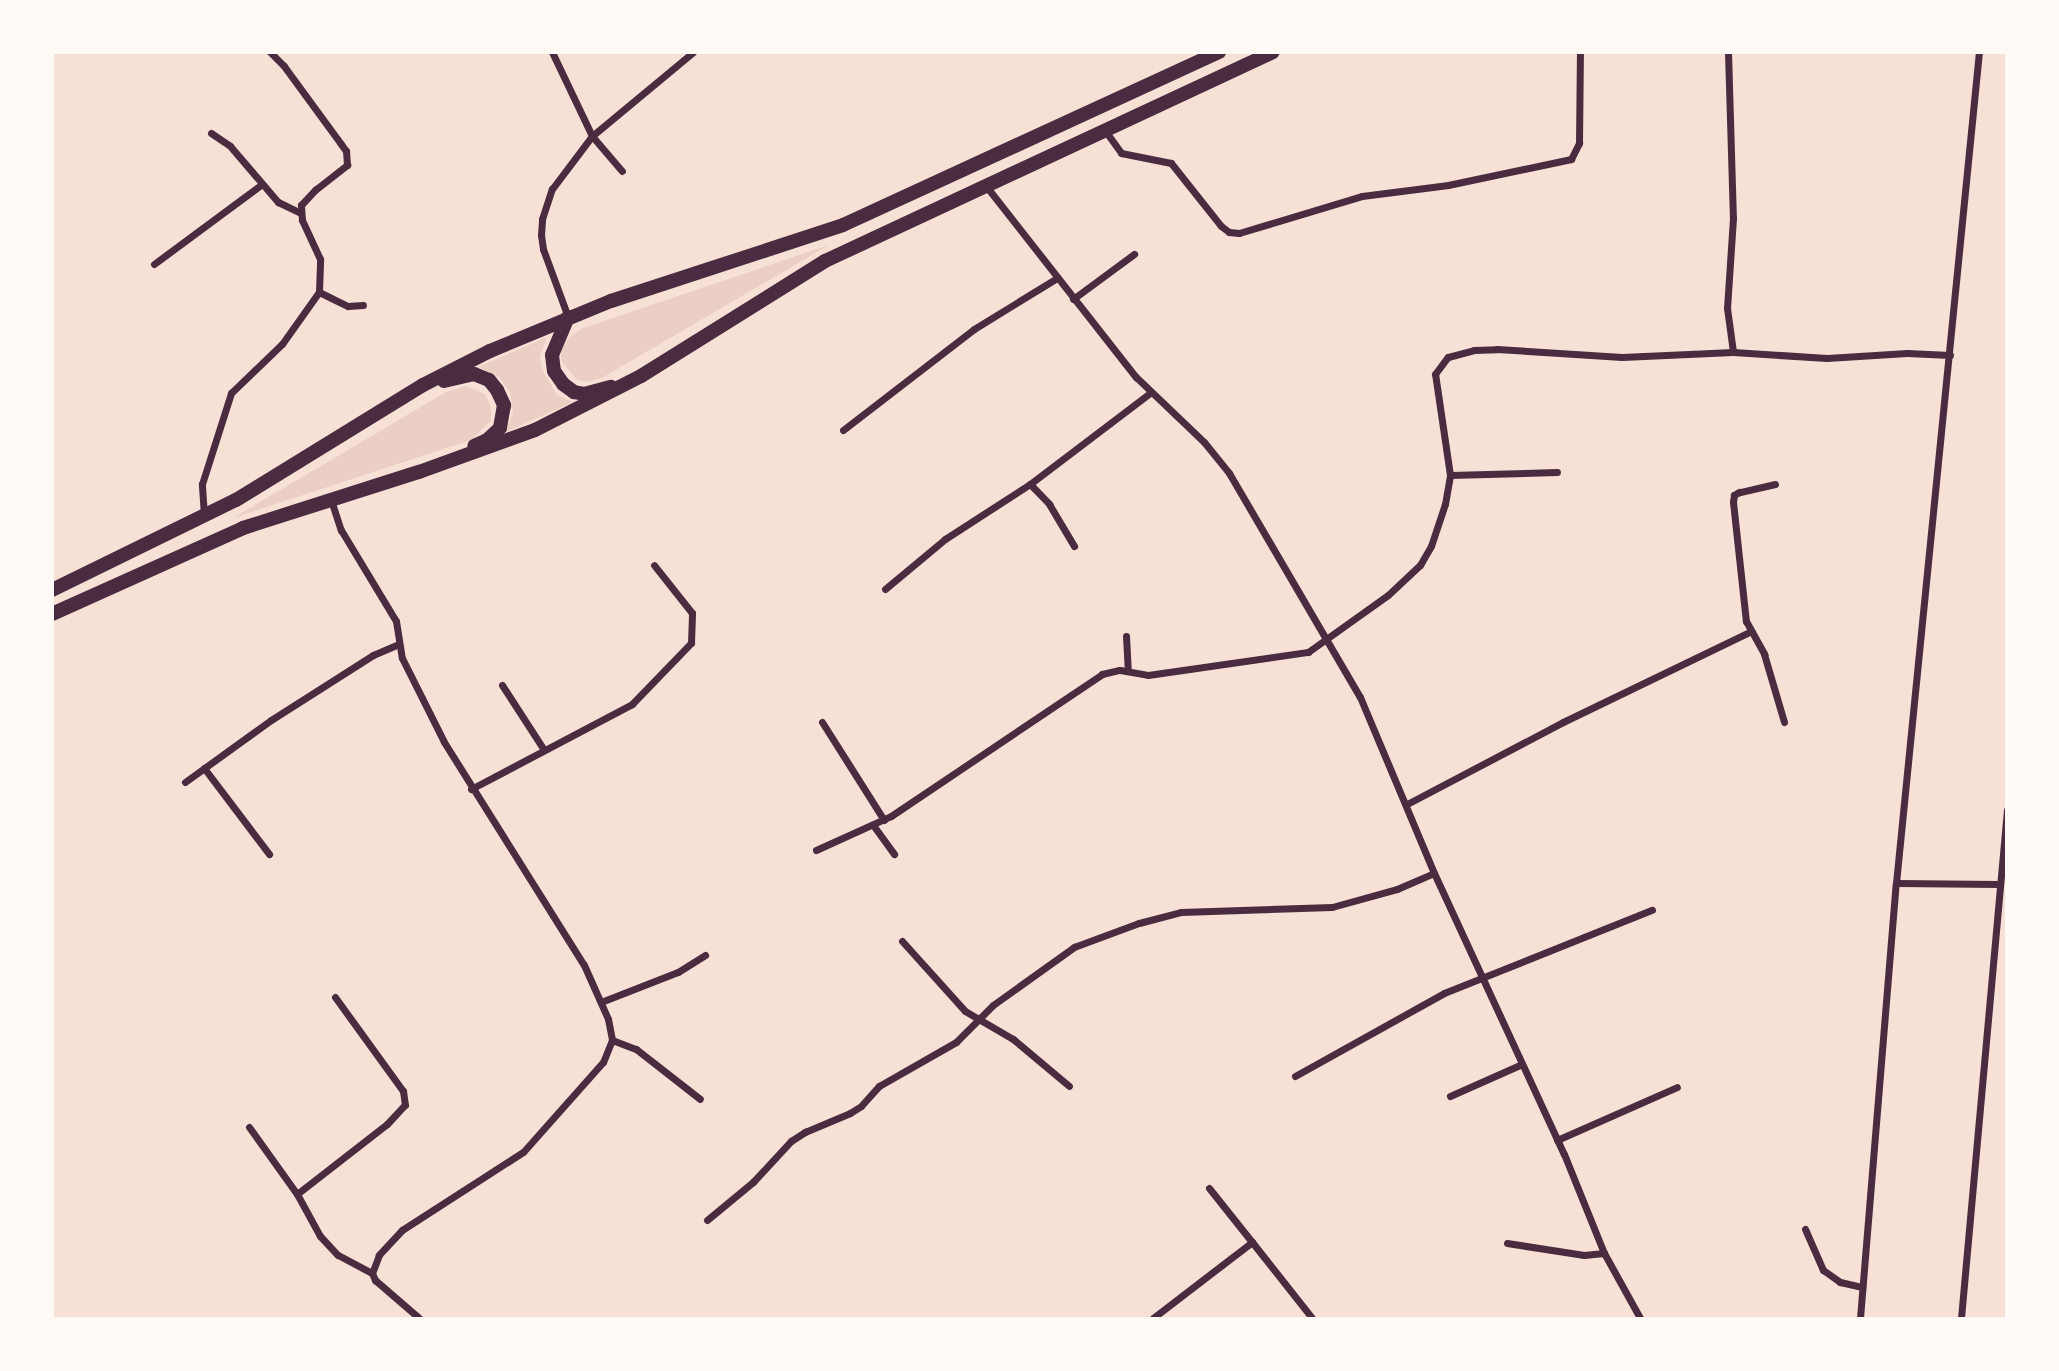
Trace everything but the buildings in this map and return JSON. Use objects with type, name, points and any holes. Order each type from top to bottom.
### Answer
[{"type":"main road","points":[[52,614],[206,542],[419,472],[536,430],[641,376],[825,261],[1273,52]]},
{"type":"main road","points":[[52,590],[204,516],[274,478],[449,370],[568,317],[843,225],[1214,54]]},
{"type":"main road","points":[[568,317],[552,355],[554,371],[563,384],[584,394],[641,376]]},
{"type":"main road","points":[[392,403],[458,375],[474,374],[489,380],[504,405],[500,428],[487,440],[419,472]]},
{"type":"street","points":[[204,516],[202,484],[231,393],[282,344],[319,292],[320,259],[301,212],[306,199],[343,170],[347,159],[341,144],[284,66],[270,52]]},
{"type":"street","points":[[552,52],[592,136],[622,171]]},
{"type":"street","points":[[568,317],[543,249],[542,219],[552,189],[592,136],[694,52]]},
{"type":"street","points":[[1106,132],[1121,153],[1171,163],[1221,226],[1229,232],[1239,233],[1362,196],[1448,185],[1571,159],[1579,144],[1580,52]]},
{"type":"street","points":[[1728,52],[1734,218],[1727,308],[1733,352]]},
{"type":"street","points":[[1860,1318],[1896,883],[1979,52]]},
{"type":"street","points":[[211,132],[230,146],[278,202],[301,212]]},
{"type":"street","points":[[154,264],[262,184]]},
{"type":"street","points":[[985,185],[1150,393],[1203,442],[1229,473],[1327,640],[1369,715],[1434,873],[1520,1065],[1557,1140],[1604,1253],[1640,1318]]},
{"type":"street","points":[[1073,299],[1134,254]]},
{"type":"street","points":[[843,430],[974,329],[1057,278]]},
{"type":"street","points":[[319,292],[348,306],[363,304]]},
{"type":"street","points":[[816,850],[884,820],[1101,674],[1111,670],[1148,675],[1308,652],[1388,595],[1420,565],[1435,534],[1450,475],[1435,384],[1435,374],[1448,357],[1474,350],[1497,349],[1622,357],[1733,352],[1827,358],[1907,353],[1950,355]]},
{"type":"street","points":[[884,589],[975,517],[1030,484],[1150,393]]},
{"type":"street","points":[[1450,475],[1557,472]]},
{"type":"street","points":[[1030,484],[1049,504],[1074,546]]},
{"type":"street","points":[[1775,485],[1746,489],[1734,495],[1743,606],[1751,631],[1764,654],[1784,722]]},
{"type":"street","points":[[331,499],[341,530],[396,621],[398,644],[438,730],[471,789],[584,965],[601,1002],[612,1040],[603,1062],[523,1152],[402,1230],[379,1255],[372,1273]]},
{"type":"street","points":[[471,789],[632,704],[691,643],[692,613],[654,565]]},
{"type":"street","points":[[1406,804],[1563,722],[1751,631]]},
{"type":"street","points":[[1126,636],[1128,671]]},
{"type":"street","points":[[185,782],[373,655],[398,644]]},
{"type":"street","points":[[502,685],[544,750]]},
{"type":"street","points":[[822,722],[884,820]]},
{"type":"street","points":[[204,768],[269,853]]},
{"type":"street","points":[[1961,1318],[2007,810]]},
{"type":"street","points":[[873,825],[894,854]]},
{"type":"street","points":[[707,1220],[753,1182],[791,1141],[805,1132],[850,1113],[861,1106],[879,1086],[967,1034],[993,1004],[1074,947],[1139,923],[1181,912],[1332,907],[1397,889],[1434,873]]},
{"type":"street","points":[[1896,883],[2000,884]]},
{"type":"street","points":[[1295,1076],[1392,1020],[1480,976],[1653,910]]},
{"type":"street","points":[[902,941],[965,1011],[1013,1039],[1069,1086]]},
{"type":"street","points":[[601,1002],[678,972],[705,956]]},
{"type":"street","points":[[297,1194],[380,1129],[405,1105],[404,1091],[335,997]]},
{"type":"street","points":[[612,1040],[636,1049],[700,1099]]},
{"type":"street","points":[[1450,1096],[1520,1065]]},
{"type":"street","points":[[1557,1140],[1677,1087]]},
{"type":"street","points":[[249,1127],[297,1194],[310,1220],[338,1255],[372,1273],[384,1290],[419,1318]]},
{"type":"street","points":[[1209,1188],[1312,1318]]},
{"type":"street","points":[[1805,1229],[1818,1262],[1831,1278],[1862,1287]]},
{"type":"street","points":[[1153,1318],[1252,1242]]},
{"type":"street","points":[[1507,1243],[1584,1255],[1604,1253]]},
{"type":"shaded area","points":[[829,245],[602,378],[587,382],[577,380],[562,362],[561,351],[569,337],[583,328]]},
{"type":"shaded area","points":[[547,337],[540,357],[542,369],[557,395],[573,402],[506,432],[513,412],[510,392],[499,377],[478,367]]},
{"type":"shaded area","points":[[466,386],[485,394],[491,406],[491,421],[471,440],[233,518],[446,392]]}]
